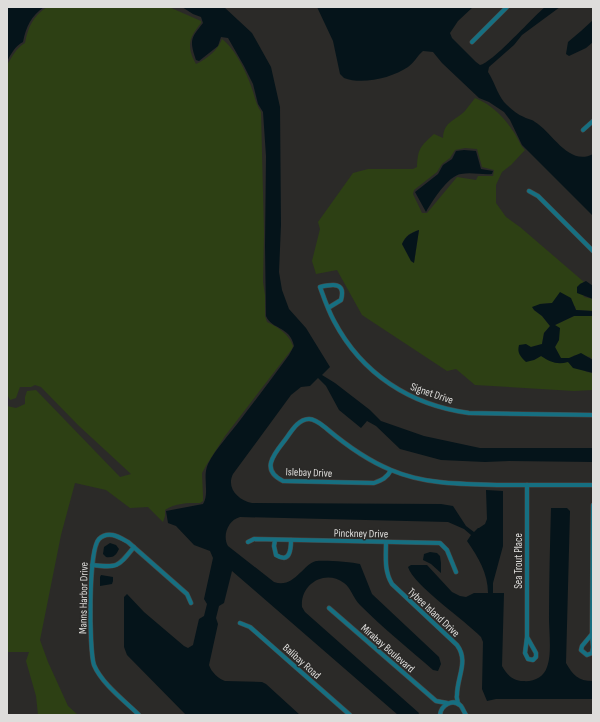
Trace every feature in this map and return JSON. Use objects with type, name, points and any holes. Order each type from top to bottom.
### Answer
[{"type":"street","points":[[472,42],[507,7]]},
{"type":"street","points":[[583,130],[593,121]]},
{"type":"street","points":[[529,191],[538,196],[593,251]]},
{"type":"street","name":"Signet Drive","points":[[328,308],[341,300],[342,290],[336,284],[320,286],[328,308],[340,332],[357,356],[391,385],[418,399],[454,411],[469,413],[593,414]]},
{"type":"street","name":"Islebay Drive","points":[[391,470],[384,480],[374,483],[282,481],[276,478],[271,472],[270,467],[272,457],[296,426],[302,421],[310,419],[318,422],[345,444],[391,470],[433,482],[461,484],[593,485]]},
{"type":"street","name":"Sea Trout Place","points":[[527,485],[527,637],[525,653],[528,659],[533,660],[536,657],[536,653],[527,637]]},
{"type":"street","points":[[592,634],[582,646],[581,650],[587,655],[592,653],[593,648],[593,505]]},
{"type":"street","name":"Manns Harbor Drive","points":[[138,715],[106,683],[94,665],[91,648],[92,566],[97,540],[110,534],[118,536],[134,547],[187,594],[191,603]]},
{"type":"street","name":"Pinckney Drive","points":[[248,542],[254,539],[440,543],[447,550],[456,572]]},
{"type":"street","points":[[275,540],[274,551],[276,555],[283,558],[291,553],[291,540]]},
{"type":"street","name":"Tybee Island Drive","points":[[386,542],[386,568],[387,575],[392,584],[457,645],[460,650],[463,657],[463,664],[456,696],[458,704]]},
{"type":"street","points":[[92,566],[114,567],[120,564],[134,547]]},
{"type":"street","name":"Mirabay Boulevard","points":[[329,608],[436,701]]},
{"type":"street","name":"Balibay Road","points":[[240,623],[250,627],[350,715]]},
{"type":"street","name":"Tybee Island Drive","points":[[449,703],[456,696]]},
{"type":"street","points":[[440,714],[436,701],[458,704],[461,706],[465,715]]},
{"type":"street","points":[[440,714],[441,709],[449,703]]},
{"type":"green space","points":[[47,7],[169,7],[201,21],[190,42],[191,52],[196,64],[212,54],[222,39],[236,54],[246,74],[261,112],[264,233],[263,282],[265,295],[265,316],[267,322],[286,334],[293,346],[225,436],[207,464],[202,473],[203,501],[200,503],[181,504],[165,510],[163,522],[148,507],[130,508],[106,490],[75,483],[61,535],[40,640],[48,662],[68,706],[78,715],[38,715],[36,696],[26,661],[29,652],[7,652],[7,406],[16,408],[25,404],[27,391],[36,390],[120,477],[131,474],[78,425],[41,387],[35,385],[31,387],[20,387],[16,398],[10,400],[7,394],[7,65],[17,50],[25,43],[32,22],[42,10]]},
{"type":"green space","points":[[475,98],[487,104],[501,116],[525,150],[502,172],[496,185],[496,203],[506,217],[520,227],[584,282],[580,284],[584,297],[593,299],[593,311],[576,310],[575,306],[552,303],[540,304],[534,310],[542,316],[550,326],[544,333],[542,344],[531,347],[534,360],[541,356],[568,362],[587,372],[593,373],[593,390],[574,391],[475,385],[456,369],[447,371],[362,315],[337,270],[316,274],[312,261],[320,229],[318,222],[353,173],[368,169],[413,169],[417,167],[419,152],[423,145],[434,134],[443,138],[445,128],[465,111]],"holes":[[[465,148],[477,149],[482,167],[494,170],[493,176],[478,176],[476,180],[457,177],[427,213],[422,213],[413,194],[414,190],[437,172],[455,150]],[[419,230],[414,263],[411,261],[402,244],[405,238],[413,232]]]},
{"type":"green space","points":[[574,316],[593,316],[593,360],[590,357],[575,355],[569,359],[560,358],[555,347],[559,340],[555,325]]},
{"type":"shaded area","points":[[7,7],[44,7],[32,18],[23,42],[20,43],[12,53],[7,62]]},
{"type":"shaded area","points":[[182,7],[224,7],[252,33],[271,67],[280,107],[281,225],[279,272],[282,290],[289,309],[306,328],[330,367],[322,375],[370,410],[381,421],[424,436],[480,448],[593,448],[593,462],[485,462],[441,460],[400,449],[376,426],[367,421],[361,428],[339,410],[326,386],[318,378],[310,386],[301,387],[291,395],[233,474],[231,479],[232,489],[242,499],[252,503],[441,504],[453,506],[466,526],[474,532],[485,524],[487,519],[486,490],[503,491],[503,546],[493,583],[493,593],[504,593],[502,666],[511,677],[516,680],[523,681],[535,680],[544,674],[549,662],[551,508],[567,508],[570,511],[566,663],[576,676],[583,680],[593,681],[593,699],[496,699],[487,701],[482,689],[483,642],[481,637],[429,593],[412,575],[408,567],[411,565],[427,565],[452,592],[460,596],[466,597],[474,593],[488,593],[488,586],[484,572],[467,541],[471,535],[464,529],[448,522],[240,517],[232,521],[226,533],[226,542],[228,546],[274,582],[281,583],[293,579],[311,563],[316,561],[338,561],[360,564],[372,594],[439,657],[441,664],[438,671],[433,670],[378,622],[358,602],[346,585],[337,579],[322,578],[315,581],[305,592],[302,599],[302,607],[305,612],[419,713],[418,715],[398,715],[232,571],[224,603],[219,606],[216,618],[218,624],[209,665],[210,668],[220,679],[225,681],[262,682],[266,684],[300,715],[186,715],[127,655],[124,647],[124,597],[127,594],[144,612],[184,646],[188,648],[193,645],[199,619],[204,616],[207,604],[204,599],[213,558],[210,551],[194,545],[176,526],[168,523],[166,511],[203,504],[206,495],[206,469],[211,458],[289,355],[294,346],[289,335],[272,324],[266,316],[266,156],[263,112],[258,104],[253,84],[228,38],[221,37],[218,46],[199,61],[196,60],[192,48],[192,40],[203,23],[201,17]]},
{"type":"shaded area","points":[[317,7],[473,7],[458,21],[450,33],[452,38],[480,65],[503,48],[545,7],[560,7],[522,35],[514,45],[489,67],[488,72],[504,102],[513,111],[534,121],[561,147],[576,156],[584,157],[593,154],[593,216],[522,145],[510,120],[504,112],[489,102],[479,98],[442,63],[433,52],[423,51],[408,67],[385,77],[359,81],[344,78],[340,74],[333,41]]},
{"type":"shaded area","points":[[593,20],[593,42],[586,48],[569,56],[566,54],[568,42]]},
{"type":"shaded area","points":[[456,151],[476,151],[481,169],[493,171],[492,174],[465,173],[456,176],[441,189],[426,212],[415,192],[438,174],[443,165],[452,159]]},
{"type":"shaded area","points":[[419,230],[414,263],[411,261],[402,244],[405,238]]},
{"type":"shaded area","points":[[586,281],[593,286],[593,299],[577,293],[577,287]]},
{"type":"shaded area","points":[[560,292],[571,298],[576,310],[593,311],[593,316],[574,316],[555,325],[560,328],[559,340],[555,347],[561,358],[569,358],[581,353],[593,360],[593,373],[573,368],[568,362],[554,362],[541,356],[526,362],[518,350],[519,345],[526,344],[531,347],[542,344],[544,333],[550,326],[532,307],[540,304],[552,303]]},
{"type":"shaded area","points":[[110,543],[116,545],[119,549],[114,556],[106,557],[103,554],[104,547]]},
{"type":"shaded area","points":[[430,552],[437,553],[440,556],[441,573],[431,564],[423,560],[424,554]]},
{"type":"shaded area","points":[[101,575],[113,577],[112,584],[100,586]]}]
